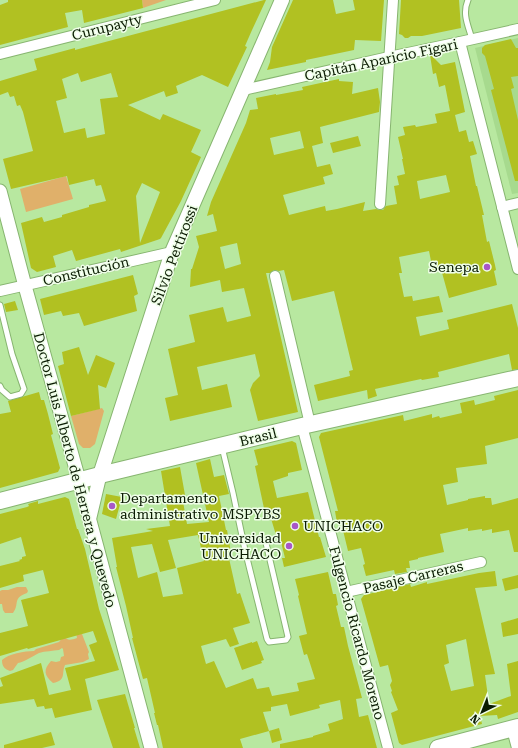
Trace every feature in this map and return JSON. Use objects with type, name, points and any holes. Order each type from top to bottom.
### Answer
[{"type":"main road","name":"Silvio Pettirossi","points":[[100,475],[172,252],[282,0]]},
{"type":"main road","name":"Brasil","points":[[0,501],[79,480],[306,425],[518,378]]},
{"type":"main road","points":[[438,748],[515,728]]},
{"type":"street","name":"Curupayty","points":[[0,54],[215,0]]},
{"type":"street","points":[[380,204],[393,0]]},
{"type":"street","name":"Capitán Aparicio Figari","points":[[243,90],[518,29]]},
{"type":"street","points":[[460,42],[518,269]]},
{"type":"street","name":"Doctor Luis Alberto de Herrera y Quevedo","points":[[0,192],[151,748]]},
{"type":"street","points":[[502,206],[518,203]]},
{"type":"street","name":"Constitución","points":[[0,292],[172,252]]},
{"type":"street","name":"Fulgencio Ricardo Moreno","points":[[275,276],[306,425],[346,592],[388,748]]},
{"type":"street","name":"Silvio Pettirossi","points":[[89,519],[100,475]]},
{"type":"street","name":"Pasaje Carreras","points":[[346,592],[481,562]]},
{"type":"street","points":[[515,728],[516,748]]},
{"type":"lane","points":[[468,0],[464,8],[465,17],[472,40]]},
{"type":"lane","points":[[0,305],[12,354],[24,389],[21,394],[10,397],[2,390],[0,386]]},
{"type":"lane","points":[[222,446],[245,550],[269,642],[286,640],[288,637],[266,543]]},
{"type":"shaded area","points":[[142,0],[166,0],[143,8]]},
{"type":"shaded area","points":[[518,38],[518,193],[512,194],[475,48]]},
{"type":"shaded area","points":[[66,176],[73,199],[26,212],[20,189]]},
{"type":"shaded area","points":[[102,408],[104,411],[95,444],[90,448],[83,448],[79,444],[71,416]]},
{"type":"shaded area","points":[[17,587],[26,587],[28,591],[19,597],[13,613],[5,613],[2,604],[0,604],[0,591]]},
{"type":"shaded area","points":[[76,632],[82,632],[89,652],[89,659],[83,662],[65,665],[63,676],[57,682],[53,683],[50,680],[46,675],[46,670],[51,661],[60,661],[61,657],[64,656],[62,648],[59,650],[39,653],[18,663],[13,670],[10,671],[3,666],[2,660],[8,656],[22,652],[34,651],[36,649],[59,642],[64,636],[69,640],[77,638]]},
{"type":"building","points":[[8,0],[142,0],[143,8],[84,23],[82,10],[65,13],[68,27],[0,45],[0,5],[8,2]]},
{"type":"building","points":[[266,0],[245,46],[247,47],[228,87],[202,75],[176,86],[178,93],[166,97],[164,91],[128,105],[160,120],[163,114],[201,130],[191,152],[201,157],[181,201],[161,238],[121,252],[120,249],[76,261],[72,250],[53,256],[56,267],[37,272],[31,268],[21,223],[42,217],[44,222],[89,207],[89,205],[106,201],[101,185],[96,186],[94,179],[69,185],[67,176],[11,189],[3,159],[33,151],[20,105],[17,106],[14,96],[10,97],[8,92],[0,95],[0,81],[37,70],[34,59],[75,48],[75,50]],"holes":[[[78,73],[81,82],[111,73],[118,97],[100,99],[105,134],[87,138],[85,128],[64,133],[56,101],[67,98],[62,79]],[[142,183],[160,192],[140,243],[136,196]]]},
{"type":"building","points":[[293,0],[333,0],[336,14],[355,10],[353,0],[384,0],[381,41],[355,40],[354,50],[267,70],[270,62],[272,47]]},
{"type":"building","points":[[401,0],[459,0],[461,28],[405,38],[399,34]]},
{"type":"building","points":[[511,39],[516,48],[518,48],[518,76],[511,77],[514,88],[511,89],[518,120],[518,181],[515,181],[491,90],[494,89],[485,56],[482,53],[482,48],[485,45]]},
{"type":"building","points":[[430,55],[441,65],[455,62],[465,112],[455,115],[459,132],[466,130],[469,142],[473,141],[477,154],[470,156],[484,215],[482,215],[487,242],[489,241],[495,265],[496,270],[494,271],[497,285],[449,298],[441,269],[433,271],[429,251],[399,257],[402,273],[399,273],[404,297],[412,296],[413,301],[439,296],[443,312],[416,317],[420,336],[449,329],[447,320],[512,304],[518,328],[518,369],[512,370],[509,354],[438,372],[439,377],[421,379],[375,389],[377,396],[368,399],[367,390],[318,401],[314,385],[350,376],[349,371],[353,370],[334,291],[292,301],[284,270],[274,270],[270,273],[266,273],[298,412],[258,421],[250,390],[253,383],[260,376],[255,354],[197,367],[202,390],[227,384],[232,407],[170,421],[165,398],[178,395],[168,349],[195,342],[189,315],[223,307],[227,322],[251,316],[244,288],[222,292],[220,280],[190,287],[191,269],[199,247],[196,236],[217,231],[213,214],[207,216],[211,202],[246,123],[250,110],[258,109],[256,98],[303,90],[302,87],[339,79],[339,81],[353,82],[352,94],[378,88],[380,102],[379,112],[320,127],[323,143],[312,146],[317,167],[330,164],[333,174],[323,177],[325,184],[283,195],[289,215],[325,206],[326,211],[365,202],[363,211],[376,209],[383,210],[386,206],[397,204],[394,186],[399,185],[397,176],[405,174],[398,137],[405,135],[403,127],[415,125],[416,127],[437,123],[435,114],[450,111],[445,85],[439,87],[436,73],[433,74]],"holes":[[[300,131],[304,148],[274,155],[270,138]],[[446,175],[450,192],[420,199],[417,181]],[[237,243],[241,264],[225,269],[220,247]]]},
{"type":"building","points":[[358,136],[361,146],[333,153],[330,143]]},
{"type":"building","points":[[133,275],[138,294],[134,296],[137,311],[84,326],[79,313],[63,316],[61,311],[44,315],[40,299]]},
{"type":"building","points":[[15,301],[18,310],[6,312],[4,304]]},
{"type":"building","points":[[79,347],[88,375],[96,355],[115,363],[106,388],[98,385],[100,409],[71,416],[58,366],[64,364],[62,352]]},
{"type":"building","points":[[518,390],[518,438],[485,446],[487,464],[456,468],[458,482],[443,485],[447,505],[485,496],[485,498],[491,498],[492,505],[518,498],[518,552],[514,552],[509,530],[492,533],[492,529],[468,531],[468,528],[440,534],[444,552],[409,561],[410,568],[406,568],[407,572],[395,574],[394,570],[366,576],[361,548],[348,551],[341,522],[337,523],[335,511],[338,511],[319,437],[321,433],[403,415],[404,421],[432,414],[432,418],[439,416],[440,418],[462,413],[460,403],[474,400],[475,405],[495,400],[494,396]]},
{"type":"building","points":[[39,392],[41,400],[44,400],[48,414],[53,434],[51,435],[60,468],[58,472],[0,488],[0,414],[11,412],[8,401]]},
{"type":"building","points":[[292,441],[296,443],[302,470],[288,473],[288,476],[273,481],[277,498],[308,492],[319,537],[326,557],[284,567],[282,558],[285,558],[279,534],[276,535],[269,512],[265,513],[255,466],[258,465],[254,450]]},
{"type":"building","points":[[210,459],[214,477],[224,475],[229,494],[219,496],[231,553],[228,554],[237,594],[240,593],[250,623],[233,628],[239,644],[230,647],[226,639],[201,646],[206,664],[214,661],[226,688],[253,678],[257,689],[269,687],[272,696],[299,691],[297,683],[315,679],[307,654],[304,655],[299,636],[307,634],[295,579],[328,572],[333,594],[336,594],[338,605],[336,606],[341,627],[344,627],[362,698],[356,699],[359,717],[368,715],[377,748],[280,748],[280,744],[313,737],[330,731],[328,724],[343,719],[340,700],[319,705],[320,708],[290,716],[287,704],[271,707],[271,711],[263,712],[269,731],[240,739],[243,748],[163,748],[147,678],[143,679],[132,638],[116,567],[112,538],[153,531],[146,529],[170,526],[161,471],[180,467],[185,495],[182,496],[187,524],[209,522],[196,463]],"holes":[[[198,535],[204,561],[177,568],[183,594],[163,597],[157,572],[138,578],[131,547],[152,544],[160,572],[176,568],[168,540]]]},
{"type":"building","name":"Departamento administrativo MSPYBS","points":[[106,494],[122,497],[116,519],[102,514]]},
{"type":"building","points":[[65,497],[69,499],[77,529],[85,549],[99,609],[119,670],[85,679],[92,710],[55,718],[52,708],[45,709],[44,706],[37,707],[34,699],[0,704],[0,687],[3,686],[0,678],[41,663],[49,695],[71,690],[65,668],[95,661],[89,645],[97,642],[93,631],[0,656],[0,633],[28,626],[21,600],[49,593],[43,570],[23,575],[24,581],[0,588],[0,566],[20,561],[19,560],[22,559],[22,557],[26,556],[21,537],[0,544],[0,514],[27,507],[29,506],[28,504],[38,501],[38,504]]},
{"type":"building","points":[[495,571],[497,586],[475,588],[495,674],[485,675],[489,704],[511,696],[507,664],[518,661],[518,712],[498,719],[497,715],[480,716],[482,724],[402,745],[399,743],[391,713],[398,710],[391,692],[390,685],[392,681],[388,665],[380,667],[361,599],[364,595],[410,584],[411,587],[427,582],[427,584]],"holes":[[[466,639],[474,686],[451,691],[444,665],[449,663],[446,645]]]},
{"type":"building","points":[[518,575],[518,588],[505,591],[502,579]]},
{"type":"building","points":[[518,618],[518,634],[503,637],[501,623]]},
{"type":"building","points":[[257,641],[264,660],[261,661],[262,663],[242,670],[234,648]]},
{"type":"building","points":[[125,694],[140,748],[113,748],[97,700]]},
{"type":"building","points":[[279,728],[282,740],[272,743],[269,731]]},
{"type":"building","points":[[51,732],[55,745],[42,748],[4,748],[4,745]]},
{"type":"place","name":"Senepa","points":[[487,267]]},
{"type":"place","name":"Departamento administrativo MSPYBS","points":[[112,506]]},
{"type":"place","name":"UNICHACO","points":[[295,526]]},
{"type":"place","name":"Universidad UNICHACO","points":[[289,546]]}]
